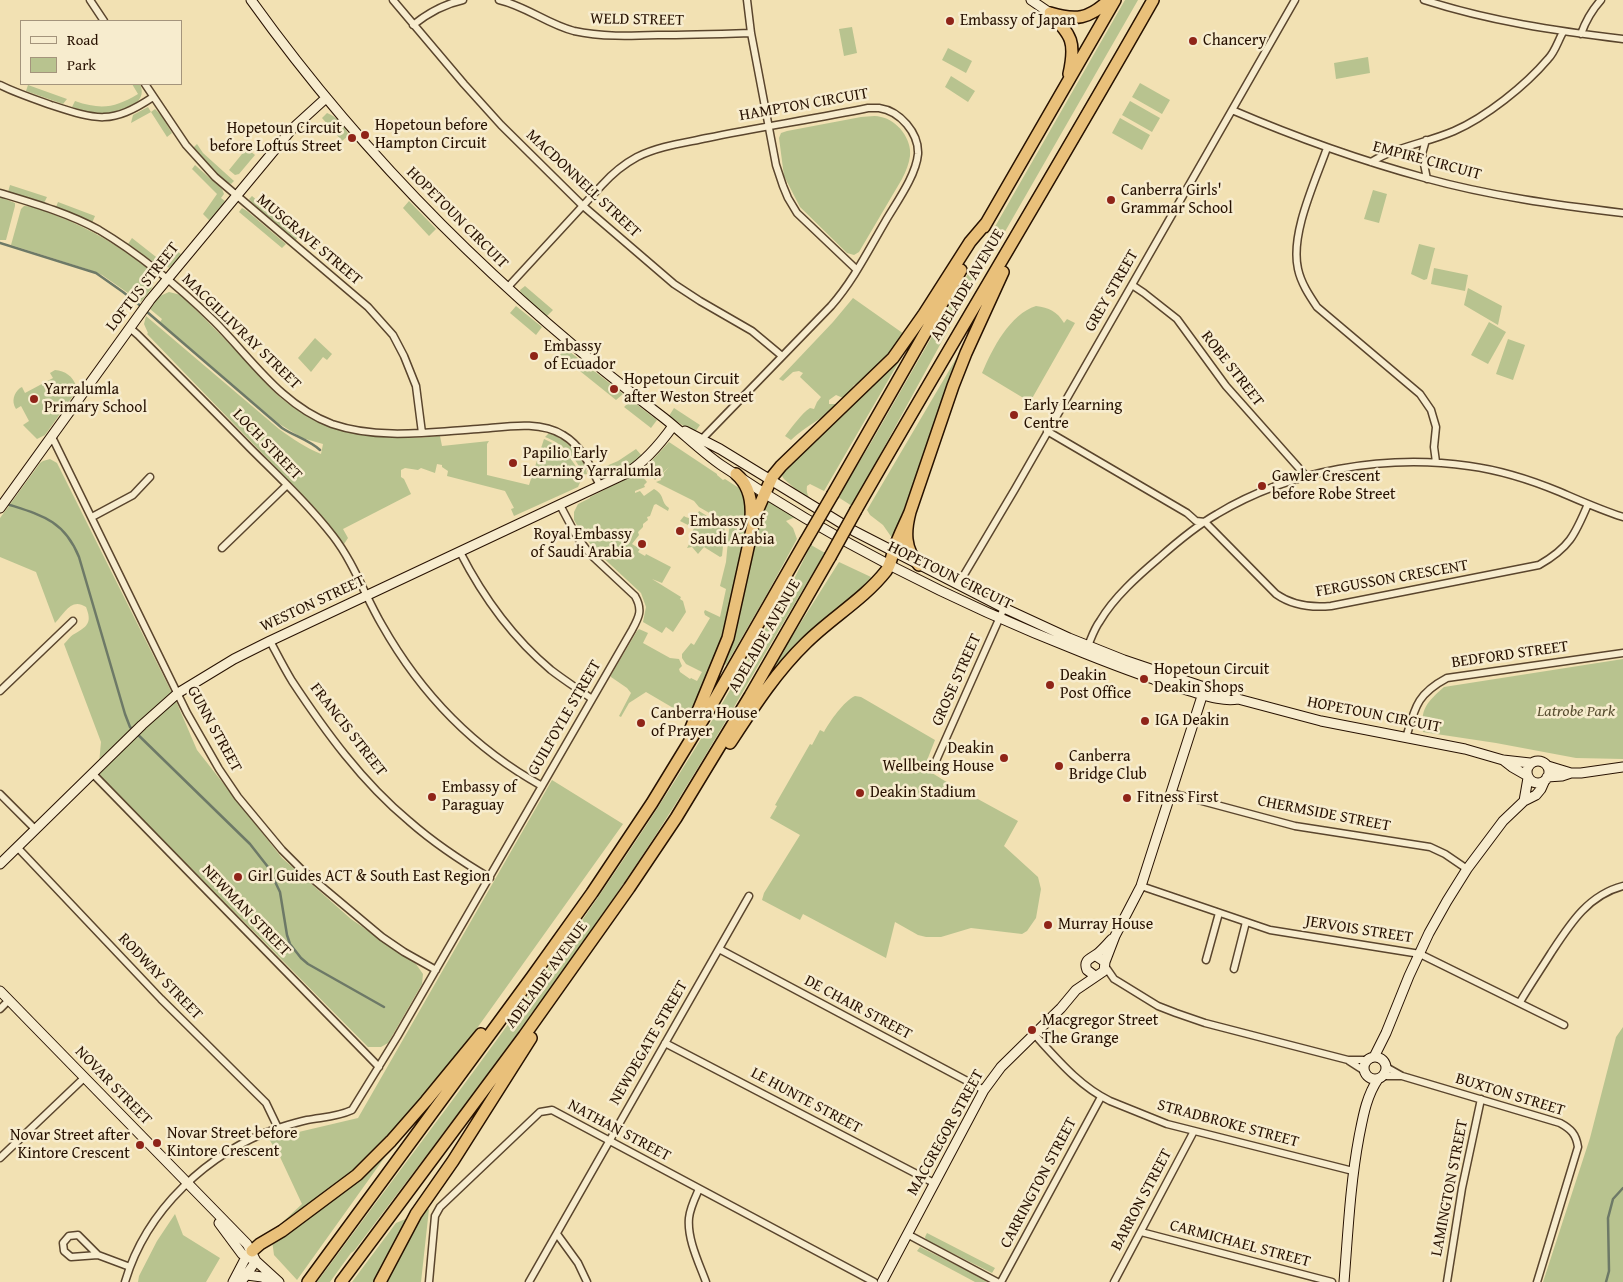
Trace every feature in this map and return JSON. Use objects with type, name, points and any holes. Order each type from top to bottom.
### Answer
[{"type":"highway","points":[[1050,13],[1071,18],[1082,18],[1094,12],[1109,0]]},
{"type":"highway","name":"ADELAIDE AVENUE","points":[[308,1282],[592,893],[671,772],[833,494],[1115,0]]},
{"type":"highway","name":"ADELAIDE AVENUE","points":[[340,1282],[568,974],[676,818],[750,696],[940,364],[1025,223],[1153,0]]},
{"type":"highway","points":[[1050,13],[1066,30],[1071,42],[1072,55],[1068,83]]},
{"type":"highway","points":[[671,772],[702,703],[728,638],[750,534],[755,516],[771,481],[781,466],[893,358],[970,242],[987,222]]},
{"type":"highway","points":[[676,818],[782,669],[812,637],[875,582],[890,564],[966,353],[1025,223]]},
{"type":"highway","points":[[736,474],[745,484],[749,494],[751,509],[750,534]]},
{"type":"highway","points":[[910,512],[906,530],[907,541],[911,554],[919,565]]},
{"type":"highway","points":[[380,1282],[416,1214],[546,1015],[568,974]]},
{"type":"highway","points":[[251,1256],[260,1244],[278,1234],[357,1175],[391,1141],[464,1057],[506,1001],[532,977]]},
{"type":"street","points":[[90,0],[103,20]]},
{"type":"street","name":"HOPETOUN CIRCUIT","points":[[251,0],[364,144],[442,227],[507,288],[596,365],[673,426],[699,443],[771,481],[854,531],[1004,608],[1070,638],[1087,649]]},
{"type":"street","name":"MACDONNELL STREET","points":[[393,0],[501,125],[582,206],[674,284],[752,331],[782,356]]},
{"type":"street","points":[[413,25],[432,11],[463,0]]},
{"type":"street","name":"WELD STREET","points":[[499,0],[517,6],[558,26],[595,34],[619,36],[751,34]]},
{"type":"street","points":[[746,0],[768,125],[776,165],[783,186],[797,213],[857,270]]},
{"type":"street","points":[[1031,0],[1050,13]]},
{"type":"street","name":"GREY STREET","points":[[952,595],[1015,489],[1295,0]]},
{"type":"street","points":[[1424,0],[1521,25],[1623,39]]},
{"type":"street","points":[[1581,34],[1586,20],[1601,0]]},
{"type":"street","points":[[1371,162],[1409,145],[1453,132],[1475,121],[1509,96],[1550,58],[1563,32]]},
{"type":"street","points":[[0,85],[19,94],[81,115],[98,118],[113,117],[129,112],[153,97]]},
{"type":"street","name":"MUSGRAVE STREET","points":[[146,85],[197,159],[236,196],[368,307],[393,335],[416,386],[422,433]]},
{"type":"street","name":"LOFTUS STREET","points":[[0,508],[167,279],[292,130],[326,98]]},
{"type":"street","name":"HAMPTON CIRCUIT","points":[[507,288],[617,170],[637,157],[658,148],[768,125],[868,108],[880,108],[900,117],[914,134],[918,155],[910,180],[857,270],[837,300],[699,443]]},
{"type":"street","name":"EMPIRE CIRCUIT","points":[[1232,110],[1327,148],[1427,179],[1524,200],[1623,213]]},
{"type":"street","points":[[1426,140],[1422,154],[1427,179]]},
{"type":"street","points":[[1327,148],[1298,229],[1296,248],[1298,269],[1306,290],[1317,307],[1420,394],[1431,410],[1436,427],[1434,446],[1436,462]]},
{"type":"street","name":"MACGILLIVRAY STREET","points":[[0,194],[47,207],[98,230],[125,246],[167,279],[211,319],[272,384],[306,411],[331,423],[360,431],[387,434],[534,426],[556,431],[570,440],[584,456],[600,486]]},
{"type":"street","name":"ROBE STREET","points":[[1132,285],[1177,319],[1226,386],[1306,476]]},
{"type":"street","name":"LOCH STREET","points":[[130,328],[287,485],[334,537],[348,559],[382,625],[405,662],[446,713],[487,751],[542,786]]},
{"type":"street","name":"WESTON STREET","points":[[0,864],[142,725],[178,693],[227,662],[270,641],[627,474],[640,465],[662,442],[673,426]]},
{"type":"street","name":"FERGUSSON CRESCENT","points":[[1047,431],[1187,513],[1196,521],[1205,522],[1285,601],[1317,608],[1539,565],[1556,556],[1571,540],[1588,504]]},
{"type":"street","name":"GUNN STREET","points":[[52,437],[191,721],[238,797],[282,850],[319,886],[382,937],[436,970]]},
{"type":"street","name":"HOPETOUN CIRCUIT","points":[[699,443],[736,474],[830,532],[890,564],[1000,618],[1087,649],[1146,676],[1203,691],[1230,701],[1238,699],[1322,721],[1466,748],[1503,760],[1530,763]]},
{"type":"street","points":[[1087,649],[1096,627],[1108,609],[1140,574],[1171,548],[1205,522],[1239,502],[1263,491],[1306,476],[1346,468],[1389,463],[1436,462],[1470,466],[1499,472],[1558,491],[1623,517]]},
{"type":"street","points":[[92,517],[133,495],[150,477]]},
{"type":"street","points":[[222,548],[287,485]]},
{"type":"street","name":"GUILFOYLE STREET","points":[[278,1128],[307,1120],[341,1115],[352,1110],[490,878],[632,630],[639,614],[640,604],[628,588],[590,554],[577,537],[560,505]]},
{"type":"street","points":[[460,552],[475,580],[508,626],[550,669],[592,699]]},
{"type":"street","name":"GROSE STREET","points":[[935,763],[1004,608]]},
{"type":"street","points":[[0,691],[73,621]]},
{"type":"street","name":"FRANCIS STREET","points":[[270,641],[291,679],[355,767],[408,820],[456,858],[490,878]]},
{"type":"street","name":"BEDFORD STREET","points":[[1406,738],[1414,709],[1422,696],[1433,685],[1447,678],[1623,653]]},
{"type":"street","points":[[1115,936],[1096,956],[1087,960],[1085,966],[1088,972],[1097,975],[1104,971],[1115,936],[1141,886],[1203,691]]},
{"type":"street","name":"HOPETOUN CIRCUIT","points":[[1503,760],[1527,776]]},
{"type":"street","points":[[1524,801],[1527,768],[1530,763],[1539,760],[1548,766],[1570,773],[1623,767]]},
{"type":"street","points":[[1344,1282],[1353,1171],[1368,1096],[1378,1067],[1386,1033],[1403,990],[1447,901],[1467,869],[1503,822],[1524,801],[1541,789],[1549,770],[1548,766]]},
{"type":"street","points":[[1527,776],[1534,783],[1538,783],[1570,773]]},
{"type":"street","name":"NEWMAN STREET","points":[[93,774],[379,1067]]},
{"type":"street","name":"CHERMSIDE STREET","points":[[1172,793],[1295,826],[1430,847],[1445,854],[1467,869]]},
{"type":"street","points":[[0,794],[35,830]]},
{"type":"street","name":"RODWAY STREET","points":[[17,847],[161,999],[266,1103],[278,1128]]},
{"type":"street","name":"JERVOIS STREET","points":[[1141,886],[1270,930],[1420,954],[1564,1025]]},
{"type":"street","points":[[1520,1002],[1569,925],[1581,910],[1598,896],[1623,886]]},
{"type":"street","name":"NEWDEGATE STREET","points":[[529,1282],[749,896]]},
{"type":"street","points":[[1206,960],[1219,912]]},
{"type":"street","points":[[1234,969],[1246,922]]},
{"type":"street","name":"DE CHAIR STREET","points":[[719,949],[984,1090]]},
{"type":"street","points":[[1096,956],[1105,964]]},
{"type":"street","name":"BUXTON STREET","points":[[1105,964],[1114,978]]},
{"type":"street","name":"MACGREGOR STREET","points":[[882,1282],[984,1090],[1001,1066],[1061,1008],[1076,990],[1086,969]]},
{"type":"street","name":"BUXTON STREET","points":[[1097,975],[1114,978],[1158,1006],[1205,1023],[1378,1067],[1402,1076],[1560,1123],[1571,1129],[1577,1139],[1578,1147],[1538,1282]]},
{"type":"street","name":"MACGREGOR STREET","points":[[1076,990],[1097,975]]},
{"type":"street","name":"NOVAR STREET","points":[[0,991],[247,1244],[251,1256],[279,1282]]},
{"type":"street","points":[[0,1009],[9,1000]]},
{"type":"street","name":"STRADBROKE STREET","points":[[1034,1034],[1073,1076],[1101,1097],[1167,1124],[1353,1171]]},
{"type":"street","name":"LE HUNTE STREET","points":[[666,1043],[934,1183]]},
{"type":"street","name":"BUXTON STREET","points":[[1348,1060],[1365,1073]]},
{"type":"street","points":[[1365,1073],[1378,1067]]},
{"type":"street","points":[[1365,1073],[1373,1080],[1378,1067]]},
{"type":"street","points":[[1365,1073],[1368,1096]]},
{"type":"street","points":[[0,1158],[84,1078]]},
{"type":"street","name":"CARRINGTON STREET","points":[[1002,1282],[1101,1097]]},
{"type":"street","name":"LAMINGTON STREET","points":[[1447,1282],[1462,1188],[1481,1100]]},
{"type":"street","name":"NATHAN STREET","points":[[429,1282],[435,1216],[440,1207],[540,1112],[552,1110],[874,1282]]},
{"type":"street","points":[[125,1282],[130,1267],[154,1223],[169,1202],[209,1165],[226,1153],[278,1128]]},
{"type":"street","name":"BARRON STREET","points":[[1114,1282],[1194,1131]]},
{"type":"street","points":[[699,1189],[690,1211],[689,1234],[706,1282]]},
{"type":"street","name":"CARMICHAEL STREET","points":[[1141,1232],[1332,1282]]},
{"type":"street","points":[[556,1234],[578,1263],[586,1282]]},
{"type":"street","points":[[907,1234],[998,1282]]},
{"type":"street","points":[[98,1255],[71,1257],[63,1250],[63,1243],[69,1236],[78,1235],[98,1255],[130,1267]]},
{"type":"street","points":[[251,1256],[244,1278],[262,1277],[273,1282]]},
{"type":"street","points":[[233,1282],[251,1256]]},
{"type":"green space","points":[[1125,0],[1138,0],[941,343],[852,506],[838,497]]},
{"type":"green space","points":[[852,27],[857,53],[844,56],[839,29]]},
{"type":"green space","points":[[948,48],[972,61],[966,73],[942,60]]},
{"type":"green space","points":[[1368,57],[1370,73],[1336,79],[1334,63]]},
{"type":"green space","points":[[951,76],[975,91],[968,102],[945,87]]},
{"type":"green space","points":[[1140,83],[1170,100],[1162,114],[1132,97]]},
{"type":"green space","points":[[28,85],[67,99],[63,104],[26,91]]},
{"type":"green space","points":[[133,85],[140,85],[142,92],[140,98],[130,107],[114,112],[96,113],[72,107],[75,101],[93,106],[115,105],[138,94]]},
{"type":"green space","points":[[1130,101],[1160,118],[1152,132],[1122,115]]},
{"type":"green space","points":[[148,107],[151,112],[131,123],[133,115]]},
{"type":"green space","points":[[155,109],[161,115],[172,133],[167,137],[151,112]]},
{"type":"green space","points":[[327,113],[340,122],[349,135],[342,141],[322,118]]},
{"type":"green space","points":[[879,116],[893,122],[902,131],[909,143],[910,156],[902,179],[859,252],[854,255],[847,253],[800,207],[784,176],[779,138],[781,133],[787,131],[861,117]]},
{"type":"green space","points":[[1120,118],[1150,135],[1142,150],[1112,133]]},
{"type":"green space","points":[[197,144],[203,153],[234,181],[231,184],[215,174],[205,163],[193,148]]},
{"type":"green space","points":[[247,151],[255,155],[239,174],[235,175],[229,170],[242,154]]},
{"type":"green space","points":[[195,165],[222,189],[224,194],[221,198],[225,201],[224,203],[210,221],[203,214],[217,194],[192,169]]},
{"type":"green space","points":[[10,185],[47,197],[44,203],[8,192]]},
{"type":"green space","points":[[1373,190],[1387,194],[1379,223],[1364,219]]},
{"type":"green space","points":[[252,196],[299,236],[295,241],[252,203],[249,199]]},
{"type":"green space","points":[[0,197],[15,203],[6,240],[0,240]]},
{"type":"green space","points":[[409,201],[436,229],[429,236],[403,208]]},
{"type":"green space","points":[[58,202],[95,216],[92,223],[56,207]]},
{"type":"green space","points":[[24,206],[32,207],[70,221],[117,246],[150,270],[148,272],[154,281],[152,288],[141,302],[102,275],[11,245],[21,209]]},
{"type":"green space","points":[[242,208],[286,244],[282,248],[239,212]]},
{"type":"green space","points":[[132,238],[165,264],[177,251],[182,255],[169,268],[165,265],[162,268],[128,244]]},
{"type":"green space","points":[[1419,244],[1435,248],[1427,279],[1424,280],[1411,274]]},
{"type":"green space","points":[[1434,268],[1468,275],[1465,291],[1431,284]]},
{"type":"green space","points":[[525,286],[553,310],[546,317],[521,294],[520,290]]},
{"type":"green space","points":[[1468,288],[1502,306],[1498,325],[1464,305]]},
{"type":"green space","points":[[169,292],[181,295],[234,348],[267,385],[298,411],[337,428],[357,433],[398,438],[440,436],[442,446],[489,441],[487,444],[487,475],[529,485],[544,439],[562,450],[575,465],[582,478],[578,487],[514,516],[511,509],[514,508],[505,491],[447,476],[448,471],[442,465],[437,464],[435,473],[421,468],[418,470],[405,468],[401,470],[401,477],[404,479],[411,494],[343,529],[348,538],[344,544],[315,508],[147,334],[144,324],[146,316],[279,429],[294,440],[321,454],[323,444],[302,438],[278,423],[160,322],[162,319],[150,309],[160,296]]},
{"type":"green space","points":[[853,298],[904,334],[881,363],[868,376],[854,385],[847,396],[843,398],[836,395],[829,400],[829,404],[835,404],[835,408],[791,440],[785,436],[804,413],[810,408],[814,409],[821,397],[800,377],[803,373],[799,371],[793,372],[783,381],[779,379]]},
{"type":"green space","points":[[516,306],[542,327],[536,335],[510,313]]},
{"type":"green space","points":[[1036,306],[1052,311],[1064,323],[1067,319],[1075,323],[1030,402],[982,373],[997,343],[1010,324],[1018,316]]},
{"type":"green space","points":[[1489,322],[1506,332],[1488,364],[1471,355]]},
{"type":"green space","points":[[315,338],[332,354],[327,360],[323,357],[311,372],[298,358]]},
{"type":"green space","points":[[1508,339],[1525,345],[1513,380],[1496,374]]},
{"type":"green space","points":[[967,340],[892,538],[883,525],[870,515],[867,510]]},
{"type":"green space","points":[[911,341],[824,491],[810,484],[807,486],[807,491],[812,501],[801,494],[784,479],[782,476],[783,472]]},
{"type":"green space","points":[[565,348],[612,385],[611,387],[615,390],[617,388],[623,394],[616,400],[560,355]]},
{"type":"green space","points":[[55,370],[71,377],[76,386],[75,393],[45,435],[37,439],[23,425],[29,421],[21,406],[16,409],[14,397],[22,387],[25,393],[53,378],[50,373]]},
{"type":"green space","points":[[631,400],[657,420],[651,428],[624,407]]},
{"type":"green space","points":[[674,408],[700,425],[695,432],[669,416]]},
{"type":"green space","points":[[549,433],[568,444],[578,454],[587,474],[583,475],[573,457],[563,447],[545,437]]},
{"type":"green space","points":[[669,442],[723,480],[725,479],[744,492],[748,516],[747,530],[734,595],[722,641],[717,657],[710,667],[708,680],[692,719],[646,692],[629,703],[621,717],[619,716],[631,693],[611,675],[637,631],[639,629],[648,633],[643,643],[670,658],[679,659],[682,666],[679,669],[680,672],[690,679],[697,681],[702,672],[686,664],[682,654],[691,643],[694,645],[710,618],[705,615],[705,610],[720,617],[726,589],[720,586],[726,562],[728,525],[699,507],[694,501],[656,482],[661,480],[660,477],[669,467],[655,480],[648,472],[647,466]]},
{"type":"green space","points":[[636,449],[642,456],[622,470],[608,474],[604,467],[618,461]]},
{"type":"green space","points":[[50,459],[57,463],[176,701],[197,750],[282,858],[351,919],[416,964],[423,974],[422,984],[388,1043],[381,1047],[368,1047],[98,774],[101,742],[64,644],[88,623],[89,616],[86,607],[81,604],[72,605],[55,623],[36,572],[0,557],[0,518],[40,463]]},
{"type":"green space","points":[[638,473],[647,482],[644,485],[645,487],[635,491],[635,493],[640,491],[644,496],[654,489],[660,494],[669,508],[668,511],[656,504],[654,505],[650,516],[647,517],[648,520],[643,524],[643,527],[638,532],[639,535],[632,544],[640,549],[638,552],[671,567],[662,583],[652,579],[681,597],[680,599],[683,601],[686,612],[673,632],[666,627],[662,633],[643,622],[646,607],[641,593],[597,552],[582,534],[574,520],[574,512],[578,504]]},
{"type":"green space","points":[[767,500],[800,519],[793,518],[786,521],[793,528],[797,539],[726,665],[723,663],[756,525]]},
{"type":"green space","points":[[699,511],[725,527],[722,556],[720,557],[704,547],[698,554],[692,547],[687,548],[693,537],[691,535],[694,528],[680,521],[684,516],[688,518],[695,517]]},
{"type":"green space","points":[[811,545],[825,553],[700,764],[621,887],[509,1045],[354,1251],[330,1282],[317,1282],[524,1003],[623,861],[716,714],[784,594],[786,595]]},
{"type":"green space","points":[[839,562],[871,577],[858,593],[764,689],[779,657]]},
{"type":"green space","name":"Latrobe Park","points":[[1623,659],[1623,759],[1576,758],[1423,732],[1422,724],[1426,706],[1444,687]]},
{"type":"green space","points":[[855,696],[861,697],[935,740],[924,768],[1018,821],[1004,846],[1038,877],[1041,889],[1036,918],[1027,931],[1022,934],[971,928],[941,937],[926,937],[918,935],[895,922],[886,958],[803,914],[800,920],[762,900],[764,893],[800,835],[770,818],[777,806],[775,805],[820,730],[824,732],[842,707]]},
{"type":"green space","points":[[552,780],[623,824],[297,1280],[274,1255],[271,1233],[302,1204],[280,1157],[269,1139],[358,1118]]},
{"type":"green space","points":[[1623,1027],[1623,1282],[1543,1282],[1590,1138],[1616,1037]]},
{"type":"green space","points":[[429,1209],[421,1282],[352,1282],[396,1223]]},
{"type":"green space","points":[[175,1214],[183,1235],[220,1258],[206,1282],[138,1282],[139,1276],[157,1241]]},
{"type":"green space","points":[[927,1233],[995,1268],[992,1273],[926,1240]]},
{"type":"green space","points":[[920,1247],[987,1282],[975,1282],[917,1251]]},
{"type":"waterway","points":[[0,243],[96,273],[142,307]]},
{"type":"waterway","points":[[146,311],[282,428],[311,443],[320,450]]},
{"type":"waterway","points":[[7,504],[50,521],[59,527],[73,545],[79,557],[130,727],[250,844],[268,867],[280,892],[290,944],[308,964],[384,1007]]},
{"type":"waterway","points":[[1606,1282],[1609,1271],[1608,1218],[1613,1199],[1623,1188]]},
{"type":"place","name":"Embassy of Japan","points":[[950,21]]},
{"type":"place","name":"Chancery","points":[[1193,41]]},
{"type":"place","name":"Hopetoun before Hampton Circuit","points":[[365,135]]},
{"type":"place","name":"Hopetoun Circuit before Loftus Street","points":[[352,138]]},
{"type":"place","name":"Canberra Girls' Grammar School","points":[[1111,200]]},
{"type":"place","name":"Embassy of Ecuador","points":[[534,356]]},
{"type":"place","name":"Hopetoun Circuit after Weston Street","points":[[614,389]]},
{"type":"place","name":"Yarralumla Primary School","points":[[34,399]]},
{"type":"place","name":"Early Learning Centre","points":[[1014,415]]},
{"type":"place","name":"Papilio Early Learning Yarralumla","points":[[513,463]]},
{"type":"place","name":"Gawler Crescent before Robe Street","points":[[1262,486]]},
{"type":"place","name":"Embassy of Saudi Arabia","points":[[680,531]]},
{"type":"place","name":"Royal Embassy of Saudi Arabia","points":[[642,544]]},
{"type":"place","name":"Hopetoun Circuit Deakin Shops","points":[[1144,679]]},
{"type":"place","name":"Deakin Post Office","points":[[1050,685]]},
{"type":"place","name":"IGA Deakin","points":[[1145,721]]},
{"type":"place","name":"Canberra House of Prayer","points":[[641,723]]},
{"type":"place","name":"Deakin Wellbeing House","points":[[1004,758]]},
{"type":"place","name":"Canberra Bridge Club","points":[[1059,766]]},
{"type":"place","name":"Deakin Stadium","points":[[860,793]]},
{"type":"place","name":"Embassy of Paraguay","points":[[432,797]]},
{"type":"place","name":"Fitness First","points":[[1127,798]]},
{"type":"place","name":"Girl Guides ACT & South East Region","points":[[238,877]]},
{"type":"place","name":"Murray House","points":[[1048,925]]},
{"type":"place","name":"Macgregor Street The Grange","points":[[1032,1030]]},
{"type":"place","name":"Novar Street before Kintore Crescent","points":[[157,1143]]},
{"type":"place","name":"Novar Street after Kintore Crescent","points":[[140,1145]]}]
